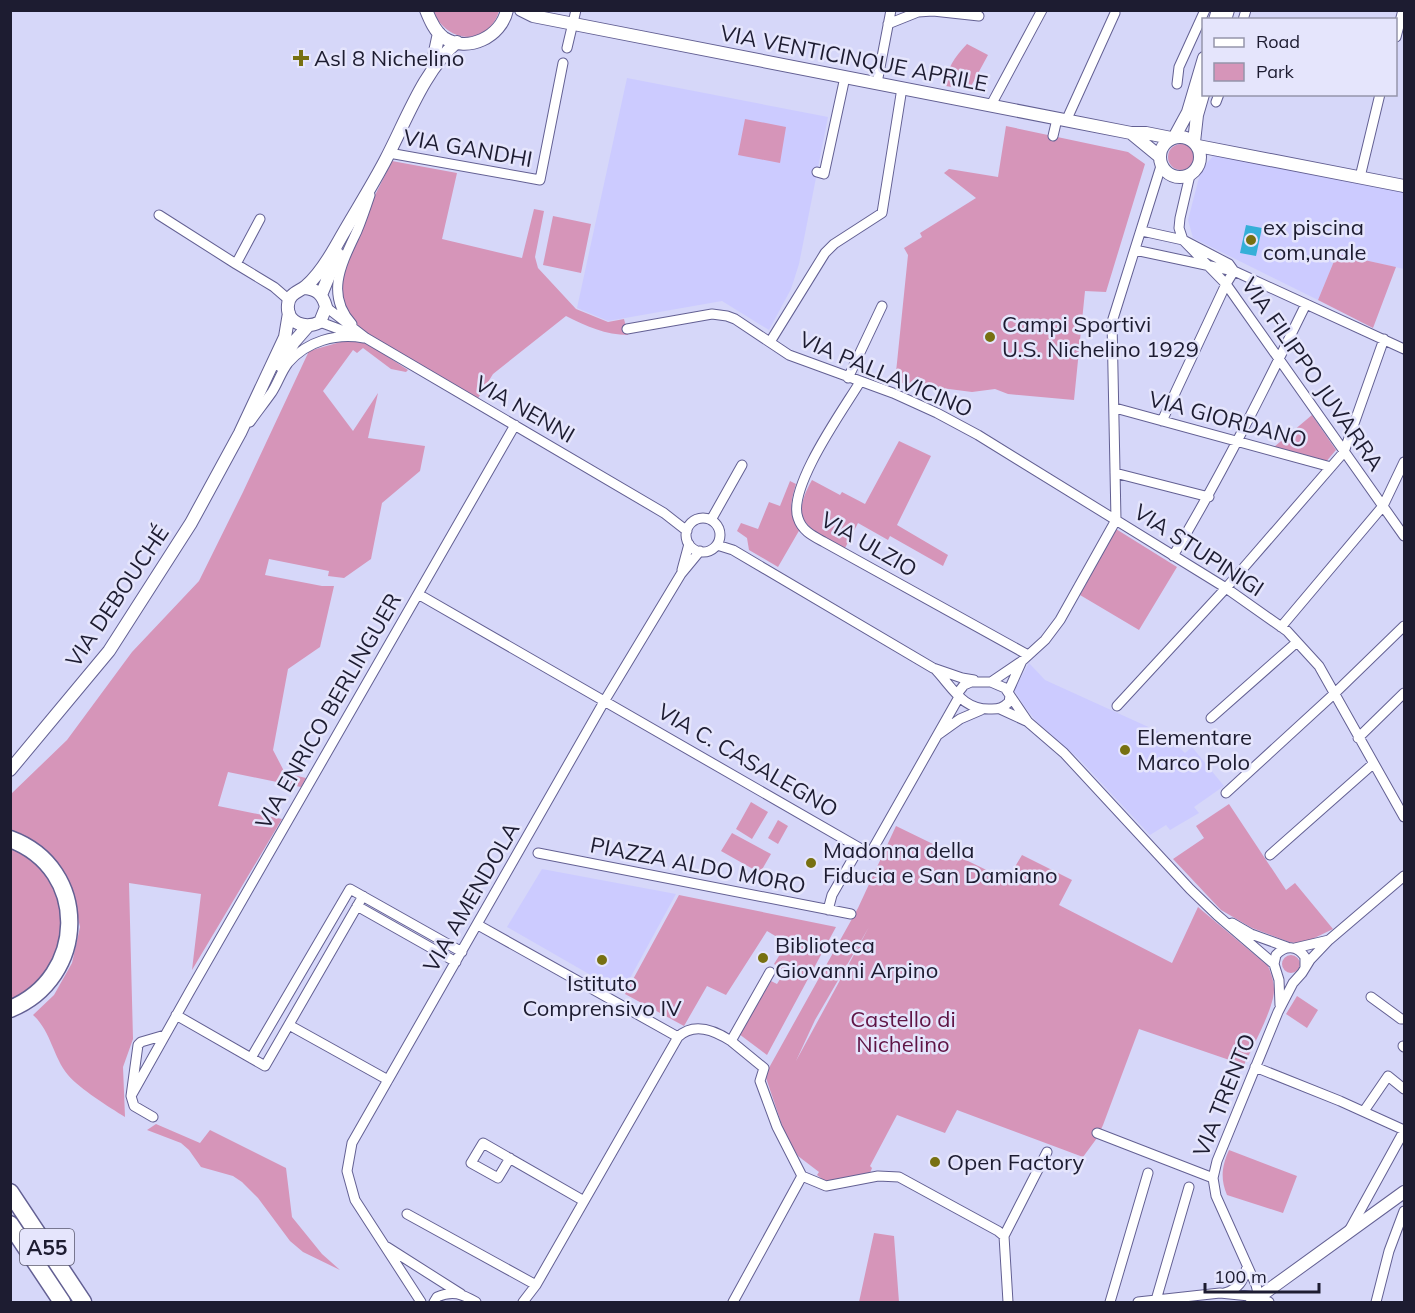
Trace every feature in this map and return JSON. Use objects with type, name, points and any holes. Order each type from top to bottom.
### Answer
[{"type":"highway","points":[[10,840],[18,842],[40,857],[57,878],[67,901],[70,927],[66,951],[52,978],[31,999],[10,1010]]},
{"type":"highway","name":"A55","points":[[10,1192],[83,1302]]},
{"type":"highway","name":"A55","points":[[10,1224],[62,1302]]},
{"type":"highway","points":[[10,1236],[39,1268]]},
{"type":"main road","points":[[426,10],[430,21],[439,33],[457,42],[470,43],[483,40],[494,33],[505,16]]},
{"type":"main road","name":"VIA VENTICINQUE APRILE","points":[[520,10],[533,16]]},
{"type":"main road","name":"VIA VENTICINQUE APRILE","points":[[505,16],[533,16],[1061,120],[1131,133],[1173,137]]},
{"type":"main road","name":"VIA DEBOUCHÉ","points":[[431,73],[439,33]]},
{"type":"main road","name":"VIA DEBOUCHÉ","points":[[243,431],[285,337],[294,298],[332,254],[379,172],[431,73],[447,50],[457,42]]},
{"type":"main road","points":[[1202,62],[1188,112],[1173,137],[1162,146],[1160,161],[1169,174],[1179,177],[1190,175],[1197,169],[1200,160],[1196,144],[1197,115],[1202,95]]},
{"type":"main road","name":"VIA VENTICINQUE APRILE","points":[[1131,133],[1160,161]]},
{"type":"main road","points":[[1173,137],[1185,137],[1196,144],[1216,150],[1404,186]]},
{"type":"main road","points":[[1200,160],[1216,150]]},
{"type":"main road","name":"VIA DEBOUCHÉ","points":[[321,295],[335,259],[371,192],[379,172]]},
{"type":"main road","points":[[314,324],[296,323],[294,298],[316,291],[321,295],[326,307]]},
{"type":"main road","name":"VIA DEBOUCHÉ","points":[[10,770],[109,651],[191,523],[283,359],[294,342],[314,324],[326,307]]},
{"type":"main road","points":[[1260,1301],[1349,1231],[1404,1193]]},
{"type":"street","points":[[567,48],[576,10]]},
{"type":"street","points":[[877,83],[891,10]]},
{"type":"street","points":[[991,105],[1042,10]]},
{"type":"street","points":[[888,24],[918,12],[933,11],[979,16]]},
{"type":"street","points":[[1053,136],[1115,13]]},
{"type":"street","points":[[1397,33],[1403,17]]},
{"type":"street","points":[[1176,84],[1179,67],[1202,18]]},
{"type":"street","name":"VIA GANDHI","points":[[389,153],[540,180],[563,63]]},
{"type":"street","points":[[817,172],[824,174],[845,77]]},
{"type":"street","points":[[770,342],[825,253],[834,244],[882,213],[902,88]]},
{"type":"street","points":[[1360,177],[1380,96]]},
{"type":"street","name":"VIA STUPINIGI","points":[[1160,161],[1142,231],[1112,322],[1116,520],[1226,588],[1281,627],[1297,642],[1319,666],[1404,817]]},
{"type":"street","points":[[1183,240],[1179,228],[1180,218],[1190,175]]},
{"type":"street","name":"VIA NENNI","points":[[366,338],[349,320],[339,301],[337,286],[339,269],[361,221],[371,192]]},
{"type":"street","points":[[159,215],[294,298]]},
{"type":"street","points":[[236,264],[260,219]]},
{"type":"street","points":[[1142,231],[1183,240],[1229,264],[1234,271],[1404,349]]},
{"type":"street","name":"VIA FILIPPO JUVARRA","points":[[1183,240],[1226,284],[1404,536]]},
{"type":"street","name":"VIA FILIPPO JUVARRA","points":[[1135,250],[1234,271]]},
{"type":"street","points":[[1162,421],[1234,271]]},
{"type":"street","points":[[1173,556],[1209,497],[1306,304]]},
{"type":"street","points":[[848,378],[882,306]]},
{"type":"street","name":"VIA NENNI","points":[[326,307],[366,338],[664,513],[687,531]]},
{"type":"street","name":"VIA PALLAVICINO","points":[[627,329],[718,314],[735,319],[789,355],[893,393],[947,418],[1042,473],[1116,520]]},
{"type":"street","name":"VIA NENNI","points":[[314,324],[366,338]]},
{"type":"street","name":"VIA NENNI","points":[[243,431],[273,390],[287,364],[297,355],[313,344],[329,338],[350,336],[366,338]]},
{"type":"street","points":[[1117,706],[1226,588],[1344,452],[1384,339]]},
{"type":"street","name":"VIA ULZIO","points":[[860,382],[814,456],[804,478],[796,506],[800,523],[807,532],[1025,658]]},
{"type":"street","name":"VIA GIORDANO","points":[[1115,408],[1331,467]]},
{"type":"street","name":"VIA ENRICO BERLINGUER","points":[[131,1096],[515,425]]},
{"type":"street","points":[[1281,627],[1383,506],[1404,462]]},
{"type":"street","points":[[711,520],[742,465]]},
{"type":"street","points":[[1115,473],[1209,497]]},
{"type":"street","name":"VIA NENNI","points":[[664,513],[694,520]]},
{"type":"street","points":[[701,518],[711,520],[718,526],[718,542],[707,551],[700,551],[689,544],[687,531],[694,520],[701,518]]},
{"type":"street","points":[[991,682],[1025,658],[1045,640],[1060,620],[1116,520]]},
{"type":"street","points":[[718,542],[933,668],[962,678],[1000,684],[1028,722],[1064,753],[1217,915],[1286,978],[1299,976],[1329,940],[1404,876]]},
{"type":"street","name":"VIA AMENDOLA","points":[[681,574],[689,544]]},
{"type":"street","name":"VIA AMENDOLA","points":[[421,1302],[356,1200],[347,1171],[352,1143],[605,700],[681,574],[700,551]]},
{"type":"street","name":"VIA C. CASALEGNO","points":[[418,594],[870,854],[938,736]]},
{"type":"street","points":[[1226,793],[1404,626]]},
{"type":"street","points":[[1211,718],[1297,642]]},
{"type":"street","points":[[1000,709],[1009,702],[1009,694],[1025,658]]},
{"type":"street","points":[[933,668],[967,705],[981,710]]},
{"type":"street","points":[[938,736],[964,685],[979,681]]},
{"type":"street","points":[[1358,738],[1404,693]]},
{"type":"street","points":[[938,736],[960,719],[981,710],[1000,709],[1028,722]]},
{"type":"street","points":[[1270,855],[1373,764]]},
{"type":"street","points":[[828,910],[832,895],[859,848]]},
{"type":"street","name":"PIAZZA ALDO MORO","points":[[538,853],[850,914]]},
{"type":"street","points":[[252,1058],[350,889],[462,952]]},
{"type":"street","points":[[176,1015],[265,1066],[363,896]]},
{"type":"street","points":[[357,906],[456,962]]},
{"type":"street","points":[[1217,915],[1251,934],[1299,950],[1305,957],[1305,967]]},
{"type":"street","points":[[478,925],[678,1038]]},
{"type":"street","points":[[1276,968],[1276,955],[1291,948],[1329,940]]},
{"type":"street","name":"VIA TRENTO","points":[[1276,968],[1280,1007]]},
{"type":"street","points":[[731,1041],[771,972]]},
{"type":"street","name":"VIA TRENTO","points":[[1260,1301],[1256,1285],[1216,1196],[1213,1178],[1216,1161],[1280,1007],[1299,976]]},
{"type":"street","points":[[1371,997],[1404,1019]]},
{"type":"street","points":[[289,1025],[388,1080]]},
{"type":"street","points":[[523,1302],[536,1285],[678,1038],[683,1032],[690,1030],[705,1029],[720,1034],[764,1068],[760,1081],[777,1127],[802,1176],[826,1186],[878,1176],[899,1177],[1004,1236]]},
{"type":"street","points":[[153,1117],[134,1106],[131,1096],[138,1045],[165,1035]]},
{"type":"street","points":[[136,1061],[141,1068],[148,1066]]},
{"type":"street","points":[[1255,1067],[1364,1111],[1404,1131],[1349,1231]]},
{"type":"street","points":[[1364,1111],[1388,1076],[1404,1089]]},
{"type":"street","points":[[1097,1133],[1213,1178]]},
{"type":"street","points":[[1008,1302],[1004,1236],[1047,1152]]},
{"type":"street","points":[[510,1158],[584,1201]]},
{"type":"street","points":[[1110,1302],[1148,1173]]},
{"type":"street","points":[[733,1302],[802,1176]]},
{"type":"street","points":[[1156,1300],[1190,1187]]},
{"type":"street","points":[[1365,1202],[1377,1211]]},
{"type":"street","points":[[1376,1302],[1389,1251],[1404,1211]]},
{"type":"street","points":[[407,1214],[536,1285]]},
{"type":"street","name":"VIA AMENDOLA","points":[[384,1246],[476,1302]]},
{"type":"street","points":[[1138,1302],[1225,1293],[1239,1287],[1244,1280],[1247,1267]]},
{"type":"street","points":[[531,1302],[536,1285]]},
{"type":"street","points":[[434,1302],[437,1297],[446,1293],[461,1294]]},
{"type":"street","points":[[1225,1293],[1260,1301]]},
{"type":"shaded area","points":[[627,78],[828,117],[799,264],[791,289],[769,330],[722,301],[608,321],[577,308]]},
{"type":"shaded area","points":[[1214,155],[1404,191],[1404,269],[1337,254],[1318,300],[1193,238],[1188,220],[1201,170]]},
{"type":"shaded area","name":"ex piscina com,unale","points":[[1246,225],[1262,228],[1256,256],[1240,253]]},
{"type":"shaded area","name":"Elementare Marco Polo","points":[[1029,663],[1045,680],[1166,735],[1185,753],[1192,747],[1224,786],[1194,807],[1199,813],[1170,830],[1166,825],[1150,835],[1079,759],[1036,721],[1025,707],[1014,690]]},
{"type":"shaded area","name":"Istituto Comprensivo IV","points":[[542,869],[676,894],[622,993],[507,927]]},
{"type":"green space","points":[[433,11],[499,11],[494,23],[486,31],[477,36],[467,37],[448,30],[439,22]]},
{"type":"green space","points":[[967,44],[988,55],[969,90],[946,86],[952,63]]},
{"type":"green space","points":[[745,119],[786,127],[780,163],[738,155]]},
{"type":"green space","points":[[1006,126],[1128,152],[1145,164],[1106,292],[1085,291],[1074,400],[1008,394],[995,389],[972,392],[895,382],[908,255],[904,248],[922,237],[920,233],[976,198],[944,173],[949,169],[998,177]]},
{"type":"green space","points":[[1181,144],[1190,148],[1194,157],[1190,166],[1181,170],[1172,166],[1168,157],[1172,148]]},
{"type":"green space","points":[[392,161],[457,173],[442,239],[522,258],[534,209],[544,211],[535,257],[538,268],[576,309],[608,322],[624,319],[628,335],[604,332],[566,316],[493,374],[477,400],[368,335],[353,321],[343,303],[340,289],[341,276],[352,243]]},
{"type":"green space","points":[[553,216],[591,224],[581,273],[543,265]]},
{"type":"green space","points":[[1337,254],[1396,267],[1373,328],[1318,300]]},
{"type":"green space","points":[[344,341],[367,343],[408,370],[406,372],[391,369],[363,348],[357,353],[353,350],[323,391],[353,431],[378,393],[368,438],[425,446],[420,471],[382,503],[371,559],[344,578],[328,576],[329,571],[269,559],[265,575],[322,586],[334,586],[320,647],[288,669],[273,750],[285,773],[306,778],[301,787],[228,772],[218,806],[282,819],[192,970],[201,894],[129,883],[133,1039],[123,1067],[125,1117],[87,1092],[68,1075],[44,1029],[33,1015],[54,995],[72,963],[80,927],[71,885],[47,852],[11,833],[11,794],[67,740],[132,652],[199,581],[309,351]]},
{"type":"green space","points":[[1312,415],[1336,450],[1325,463],[1274,447]]},
{"type":"green space","points":[[899,441],[931,456],[897,525],[948,555],[943,566],[890,536],[888,540],[858,523],[845,548],[813,530],[802,516],[805,495],[812,480],[840,495],[842,492],[865,504]]},
{"type":"green space","points":[[790,481],[796,484],[792,507],[800,529],[778,567],[749,550],[747,538],[737,531],[741,523],[758,529],[769,502],[780,506]]},
{"type":"green space","points":[[1116,529],[1177,567],[1139,630],[1080,595]]},
{"type":"green space","points":[[751,802],[768,812],[752,839],[736,829]]},
{"type":"green space","points":[[1229,804],[1286,890],[1295,883],[1333,929],[1302,944],[1289,942],[1252,928],[1221,910],[1173,859],[1204,838],[1196,826]]},
{"type":"green space","points":[[778,820],[788,826],[778,844],[768,838]]},
{"type":"green space","name":"Castello di Nichelino","points":[[896,826],[1007,880],[1022,855],[1072,880],[1059,905],[1172,963],[1198,907],[1268,966],[1274,989],[1271,1006],[1244,1065],[1139,1029],[1103,1125],[1097,1138],[1083,1157],[957,1110],[945,1133],[897,1115],[870,1166],[872,1168],[870,1173],[827,1183],[817,1175],[819,1172],[798,1156],[786,1137],[765,1075],[858,908]],"holes":[[[869,927],[796,1061],[815,1020]]]},
{"type":"green space","points":[[732,833],[771,854],[760,873],[721,851]]},
{"type":"green space","points":[[11,846],[23,851],[50,878],[58,893],[63,937],[45,978],[11,1004]]},
{"type":"green space","points":[[679,895],[836,927],[767,1055],[739,1034],[771,981],[777,984],[785,971],[774,964],[787,943],[767,931],[726,995],[707,986],[684,1026],[625,994]]},
{"type":"green space","points":[[1291,955],[1297,958],[1300,964],[1297,970],[1291,973],[1285,970],[1282,964],[1285,958]]},
{"type":"green space","points":[[1297,996],[1318,1010],[1307,1028],[1286,1014]]},
{"type":"green space","points":[[156,1124],[200,1143],[210,1130],[286,1168],[292,1217],[322,1254],[340,1270],[303,1252],[290,1241],[258,1198],[242,1182],[233,1176],[201,1167],[181,1143],[147,1130]]},
{"type":"green space","points":[[1229,1150],[1297,1176],[1283,1213],[1227,1195],[1223,1183],[1223,1172]]},
{"type":"green space","points":[[874,1233],[894,1236],[899,1302],[859,1302]]},
{"type":"place","name":"Asl 8 Nichelino","points":[[301,58]]},
{"type":"place","name":"ex piscina com,unale","points":[[1251,240]]},
{"type":"place","name":"Campi Sportivi U.S. Nichelino 1929","points":[[990,337]]},
{"type":"place","name":"Elementare Marco Polo","points":[[1125,750]]},
{"type":"place","name":"Madonna della Fiducia e San Damiano","points":[[811,863]]},
{"type":"place","name":"Biblioteca Giovanni Arpino","points":[[763,958]]},
{"type":"place","name":"Istituto Comprensivo IV","points":[[602,960]]},
{"type":"place","name":"Open Factory","points":[[935,1162]]}]
